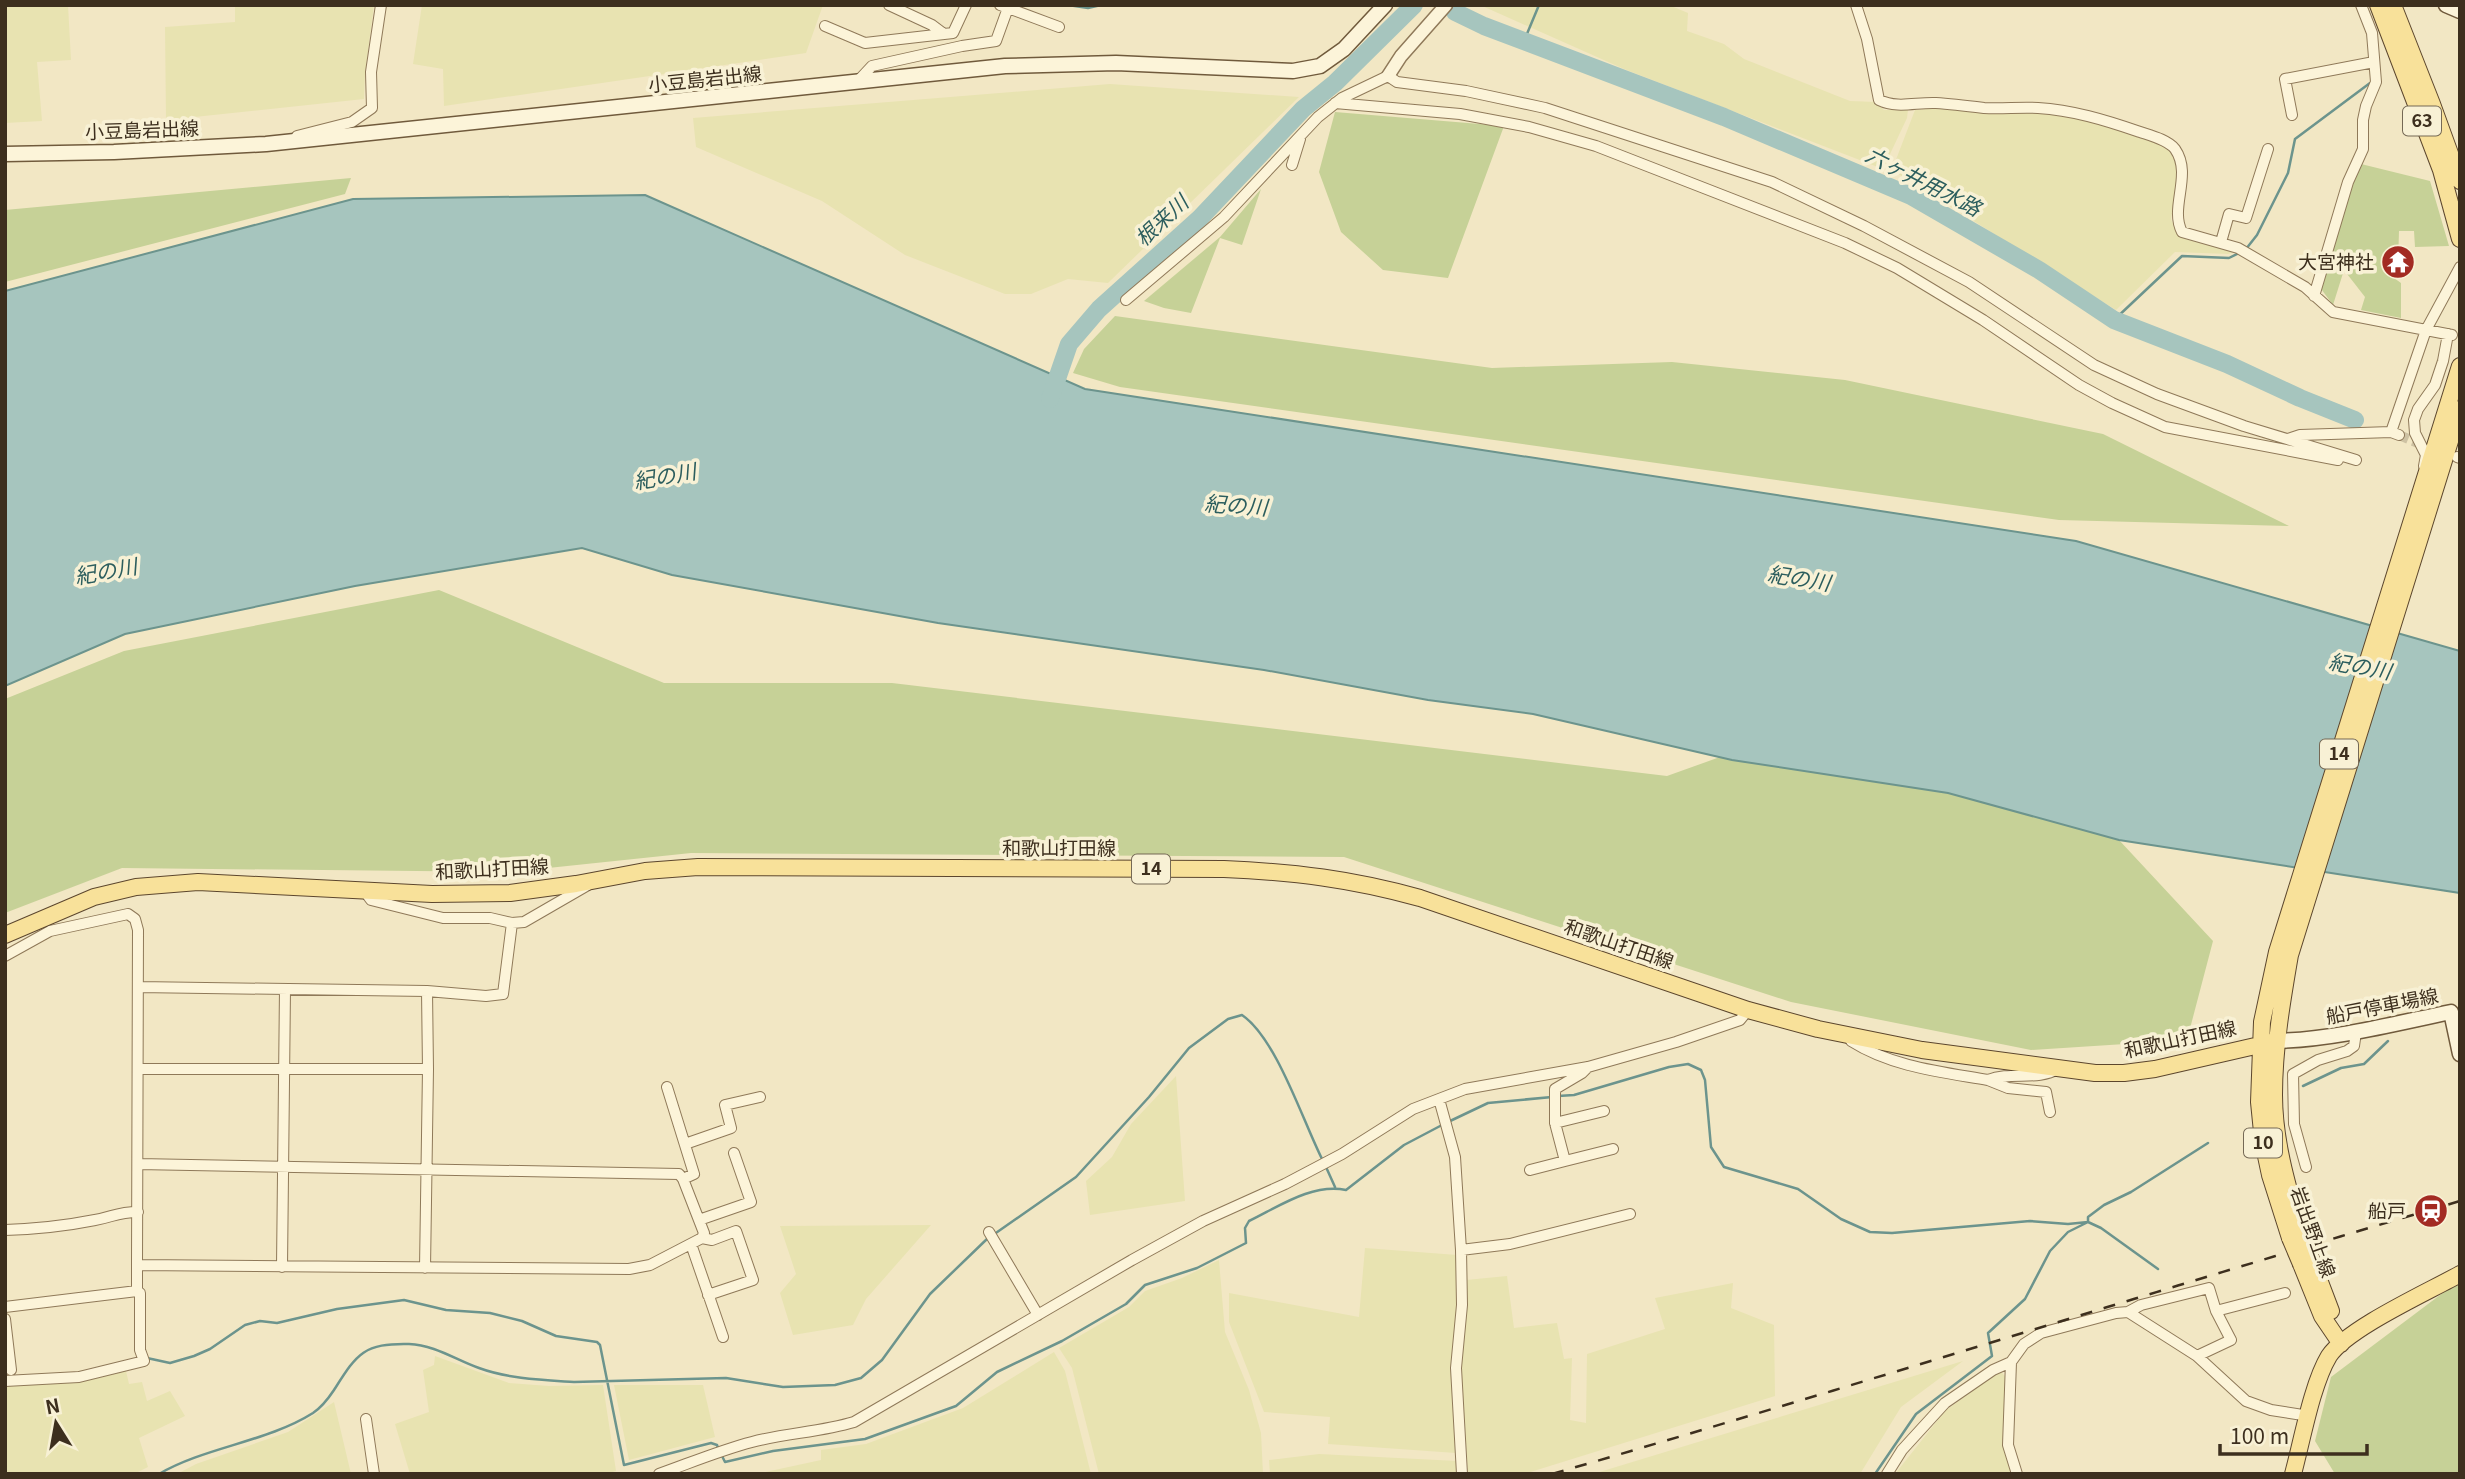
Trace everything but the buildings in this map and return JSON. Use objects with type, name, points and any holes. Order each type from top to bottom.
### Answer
[{"type":"main road","name":"小豆島岩出線","points":[[5,154],[114,152],[265,144],[1006,66],[1088,64],[1293,71],[1320,66],[1344,49],[1385,5]]},
{"type":"main road","name":"63","points":[[2378,5],[2441,170],[2460,239]]},
{"type":"main road","points":[[2446,5],[2460,11]]},
{"type":"main road","name":"63","points":[[2396,9],[2460,181]]},
{"type":"main road","name":"14","points":[[2277,1041],[2278,1018],[2290,955],[2428,489],[2460,366]]},
{"type":"main road","name":"14","points":[[2428,489],[2460,410]]},
{"type":"main road","name":"和歌山打田線","points":[[2260,1044],[2277,952],[2428,489]]},
{"type":"main road","name":"和歌山打田線","points":[[5,935],[46,925],[94,897],[136,887],[198,882],[432,894],[509,893],[645,871],[698,867],[1224,869],[1338,878],[1420,898],[1748,1010],[1850,1036],[1922,1050],[2059,1069],[2124,1073],[2155,1069],[2277,1041]]},
{"type":"main road","name":"船戸停車場線","points":[[2277,1041],[2356,1032],[2455,1010],[2460,1054]]},
{"type":"main road","name":"岩出野上線","points":[[2277,1041],[2274,1096],[2277,1136],[2296,1236]]},
{"type":"main road","name":"岩出野上線","points":[[2260,1044],[2259,1102],[2270,1175],[2306,1262],[2331,1310],[2341,1344]]},
{"type":"main road","points":[[2293,1474],[2320,1373],[2331,1354],[2378,1318],[2460,1274]]},
{"type":"street","points":[[265,144],[352,122],[372,108],[371,72],[381,5]]},
{"type":"street","points":[[889,5],[932,25],[944,34]]},
{"type":"street","points":[[825,26],[865,43],[953,33],[966,5]]},
{"type":"street","points":[[1126,300],[1224,218],[1318,117],[1335,103],[1388,76],[1401,56],[1446,5]]},
{"type":"street","points":[[1856,5],[1867,39],[1879,100],[1892,106],[1934,103],[2063,110],[2105,119],[2163,141],[2174,148],[2180,162],[2182,178],[2176,220],[2182,232],[2243,251],[2278,270],[2333,312],[2450,335],[2435,385],[2418,409],[2414,420],[2415,433],[2426,455],[2428,489]]},
{"type":"street","points":[[2314,296],[2348,182],[2363,149],[2363,120],[2376,82],[2372,33],[2361,5]]},
{"type":"street","points":[[857,82],[872,66],[996,41],[1006,6],[1059,27]]},
{"type":"street","points":[[2292,115],[2285,79],[2374,62]]},
{"type":"street","points":[[1335,103],[1461,114],[1529,127],[1596,146],[1845,243],[1887,263],[1983,320],[2079,385],[2165,427],[2344,461],[2356,460],[2244,426],[2157,394],[2094,365],[1969,282],[1864,226],[1772,182],[1545,108],[1466,91],[1397,82],[1388,76]]},
{"type":"street","points":[[1292,165],[1300,138]]},
{"type":"street","points":[[2221,242],[2229,214],[2246,218],[2268,149]]},
{"type":"street","points":[[2287,439],[2300,435],[2395,433],[2426,330],[2460,267]]},
{"type":"street","points":[[368,891],[371,900],[443,918],[490,918],[524,922],[587,887],[590,882]]},
{"type":"street","points":[[5,956],[46,925],[128,914],[135,919],[138,930],[139,1069],[137,1291],[140,1293],[140,1350],[144,1361],[79,1377],[5,1381]]},
{"type":"street","points":[[138,987],[427,991],[486,996],[503,994],[512,922]]},
{"type":"street","points":[[282,1267],[285,989]]},
{"type":"street","points":[[425,1268],[427,991]]},
{"type":"street","points":[[659,1474],[752,1442],[830,1429],[854,1422],[1203,1221],[1285,1184],[1342,1154],[1413,1109],[1465,1088],[1588,1066],[1716,1029],[1740,1020],[1748,1010]]},
{"type":"street","points":[[2306,1167],[2294,1124],[2292,1074],[2318,1060],[2347,1051],[2354,1046],[2356,1032]]},
{"type":"street","points":[[1850,1036],[1851,1041],[1861,1048],[1912,1067],[1988,1080],[2008,1088],[2046,1092],[2050,1112]]},
{"type":"street","points":[[1565,1161],[1555,1123],[1555,1089],[1583,1073],[1588,1066]]},
{"type":"street","points":[[139,1069],[428,1069]]},
{"type":"street","points":[[1988,1080],[2002,1075],[2048,1075],[2059,1069]]},
{"type":"street","points":[[667,1087],[694,1174],[683,1179]]},
{"type":"street","points":[[685,1144],[731,1128],[725,1105],[760,1097]]},
{"type":"street","points":[[1439,1099],[1455,1157],[1461,1250],[1462,1305],[1456,1368],[1462,1474]]},
{"type":"street","points":[[1555,1123],[1604,1111]]},
{"type":"street","points":[[1530,1170],[1613,1149]]},
{"type":"street","points":[[699,1220],[751,1202],[734,1153]]},
{"type":"street","points":[[138,1164],[679,1174],[704,1233],[702,1238]]},
{"type":"street","points":[[5,1230],[60,1226],[110,1218],[117,1212],[138,1212]]},
{"type":"street","points":[[1461,1250],[1510,1244],[1630,1214]]},
{"type":"street","points":[[137,1265],[629,1269],[650,1265],[702,1238],[712,1240],[736,1231],[753,1280],[708,1294]]},
{"type":"street","points":[[989,1232],[1038,1315]]},
{"type":"street","points":[[691,1244],[723,1337]]},
{"type":"street","points":[[1887,1474],[1902,1450],[1945,1403],[1993,1370],[2011,1362],[2024,1344],[2040,1333],[2128,1312],[2141,1305],[2209,1288],[2216,1311],[2231,1339],[2197,1356]]},
{"type":"street","points":[[5,1307],[137,1291]]},
{"type":"street","points":[[2216,1311],[2285,1293]]},
{"type":"street","points":[[2128,1312],[2197,1356],[2246,1401],[2271,1410],[2309,1416]]},
{"type":"street","points":[[5,1319],[10,1370]]},
{"type":"street","points":[[2011,1362],[2008,1445],[2017,1474]]},
{"type":"street","points":[[366,1419],[374,1474]]},
{"type":"shaded area","points":[[5,5],[68,5],[71,60],[37,62],[42,121],[5,123]]},
{"type":"shaded area","points":[[235,5],[374,5],[364,99],[166,120],[165,27],[235,22]]},
{"type":"shaded area","points":[[422,5],[823,5],[806,53],[444,106],[443,69],[413,64]]},
{"type":"shaded area","points":[[1480,5],[1669,5],[1688,13],[1687,31],[1724,44],[1744,59],[1850,101],[1876,102],[1884,110],[1908,110],[1907,118],[1883,169],[1624,69]]},
{"type":"shaded area","points":[[1110,84],[1299,97],[1108,283],[1068,279],[1031,294],[1005,294],[905,255],[822,201],[696,147],[693,118]]},
{"type":"shaded area","points":[[1940,108],[1987,112],[2020,109],[2086,119],[2144,137],[2170,150],[2176,162],[2178,175],[2171,219],[2176,231],[2185,239],[2236,252],[2175,252],[2116,310],[1892,170],[1915,110]]},
{"type":"shaded area","points":[[1176,1076],[1185,1201],[1090,1215],[1086,1181],[1112,1157],[1131,1124]]},
{"type":"shaded area","points":[[931,1225],[866,1299],[853,1325],[793,1335],[780,1293],[796,1274],[780,1226]]},
{"type":"shaded area","points":[[1365,1248],[1457,1255],[1458,1306],[1451,1364],[1456,1453],[1328,1444],[1330,1417],[1264,1412],[1229,1322],[1229,1293],[1359,1317]]},
{"type":"shaded area","points":[[1219,1260],[1225,1332],[1249,1390],[1261,1433],[1263,1474],[1099,1474],[1072,1368],[1059,1348],[1129,1307],[1145,1291],[1182,1278]]},
{"type":"shaded area","points":[[1507,1276],[1514,1328],[1557,1323],[1564,1359],[1572,1358],[1570,1420],[1586,1423],[1587,1354],[1665,1329],[1655,1298],[1733,1283],[1731,1308],[1774,1325],[1775,1396],[1524,1474],[1468,1474],[1461,1367],[1466,1280]]},
{"type":"shaded area","points":[[1054,1352],[1065,1371],[1091,1474],[756,1474],[821,1460],[821,1450],[866,1444],[963,1408]]},
{"type":"shaded area","points":[[435,1356],[509,1383],[549,1386],[603,1385],[616,1471],[606,1474],[410,1474],[395,1424],[429,1412],[423,1370],[434,1365]]},
{"type":"shaded area","points":[[1963,1361],[1901,1407],[1860,1474],[1593,1474]]},
{"type":"shaded area","points":[[126,1371],[129,1384],[142,1382],[147,1401],[170,1391],[185,1416],[139,1438],[148,1467],[134,1474],[5,1474],[5,1385],[82,1381]]},
{"type":"shaded area","points":[[2000,1371],[2005,1376],[2005,1445],[2012,1474],[1895,1474],[1945,1411]]},
{"type":"shaded area","points":[[614,1385],[703,1385],[715,1437],[629,1460]]},
{"type":"shaded area","points":[[334,1402],[351,1474],[177,1474],[196,1464],[288,1432]]},
{"type":"shaded area","points":[[1319,1454],[1457,1461],[1457,1474],[1270,1474],[1269,1460]]},
{"type":"green space","points":[[1335,112],[1504,126],[1448,278],[1383,270],[1341,232],[1319,172]]},
{"type":"green space","points":[[2361,164],[2430,181],[2449,246],[2415,247],[2414,231],[2399,231],[2398,263],[2384,263],[2387,273],[2401,283],[2401,318],[2361,310],[2365,297],[2344,270],[2333,305],[2316,282],[2340,203]]},
{"type":"green space","points":[[351,178],[345,194],[5,282],[5,210]]},
{"type":"green space","points":[[1261,189],[1242,245],[1220,238],[1191,313],[1144,301],[1220,237]]},
{"type":"green space","points":[[1115,316],[1492,368],[1672,362],[1845,380],[2103,434],[2289,526],[2059,520],[1120,387],[1073,373],[1084,349]]},
{"type":"green space","points":[[439,590],[664,683],[892,683],[1667,776],[1720,757],[1948,793],[2119,840],[2213,941],[2187,1040],[2031,1050],[1791,1002],[1344,857],[691,853],[510,872],[122,868],[5,913],[5,699],[124,651]]},
{"type":"green space","points":[[2460,1280],[2460,1474],[2335,1474],[2315,1441],[2331,1377]]},
{"type":"water","name":"紀の川","points":[[645,195],[1085,389],[2076,541],[2460,651],[2460,893],[2119,840],[1948,793],[1732,760],[1533,714],[1428,700],[1264,670],[938,623],[672,575],[582,548],[355,586],[125,634],[5,686],[5,291],[353,199]]},
{"type":"waterway","points":[[1068,5],[1088,8],[1101,5]]},
{"type":"waterway","name":"根来川","points":[[1050,399],[1069,344],[1099,309],[1200,218],[1303,109],[1335,83],[1414,5]]},
{"type":"waterway","points":[[1524,41],[1539,5]]},
{"type":"waterway","name":"六ヶ井用水路","points":[[1455,12],[1484,26],[1724,117],[1911,196],[2039,270],[2114,320],[2227,364],[2355,420]]},
{"type":"waterway","points":[[2246,249],[2257,235],[2288,173],[2295,139],[2370,83]]},
{"type":"waterway","points":[[2114,320],[2182,256],[2229,258],[2241,252]]},
{"type":"waterway","points":[[993,1235],[1076,1177],[1149,1097],[1189,1048],[1228,1019],[1242,1015],[1267,1042],[1278,1061],[1323,1161]]},
{"type":"waterway","points":[[2303,1086],[2341,1068],[2364,1064],[2388,1041]]},
{"type":"waterway","points":[[1558,1096],[1574,1095],[1688,1064],[1701,1070],[1705,1080],[1711,1147],[1724,1167],[1798,1189],[1841,1219],[1870,1232],[1892,1233],[2030,1221],[2068,1224],[2088,1222],[2101,1228],[2158,1269]]},
{"type":"waterway","points":[[1448,1122],[1488,1103],[1552,1097]]},
{"type":"waterway","points":[[721,1454],[725,1462],[773,1451],[865,1439],[956,1406],[997,1372],[1062,1341],[1126,1304],[1145,1285],[1197,1268],[1246,1243],[1245,1228],[1249,1221],[1308,1193],[1346,1190],[1404,1145],[1442,1125]]},
{"type":"waterway","points":[[1875,1474],[1916,1414],[1992,1356],[1988,1333],[2025,1299],[2050,1251],[2068,1232],[2088,1222],[2088,1217],[2104,1205],[2131,1192],[2208,1143]]},
{"type":"waterway","points":[[1326,1167],[1335,1187]]},
{"type":"waterway","points":[[159,1474],[196,1457],[295,1423],[313,1413],[327,1400],[349,1367],[363,1353],[394,1344],[419,1345],[437,1350],[490,1372],[550,1381],[726,1378],[783,1387],[835,1385],[861,1378],[882,1360],[930,1294],[988,1238]]},
{"type":"waterway","points":[[147,1358],[170,1363],[194,1356],[210,1349],[245,1325],[260,1321],[277,1323],[337,1309],[404,1300],[446,1310],[490,1313],[522,1321],[556,1336],[597,1342],[600,1345],[624,1465],[711,1443],[718,1448]]},
{"type":"tunnel","points":[[2399,435],[2423,445]]},
{"type":"railway","points":[[1552,1474],[2460,1201]]},
{"type":"place","name":"大宮神社","points":[[2398,262]]},
{"type":"place","name":"船戸","points":[[2431,1211]]}]
